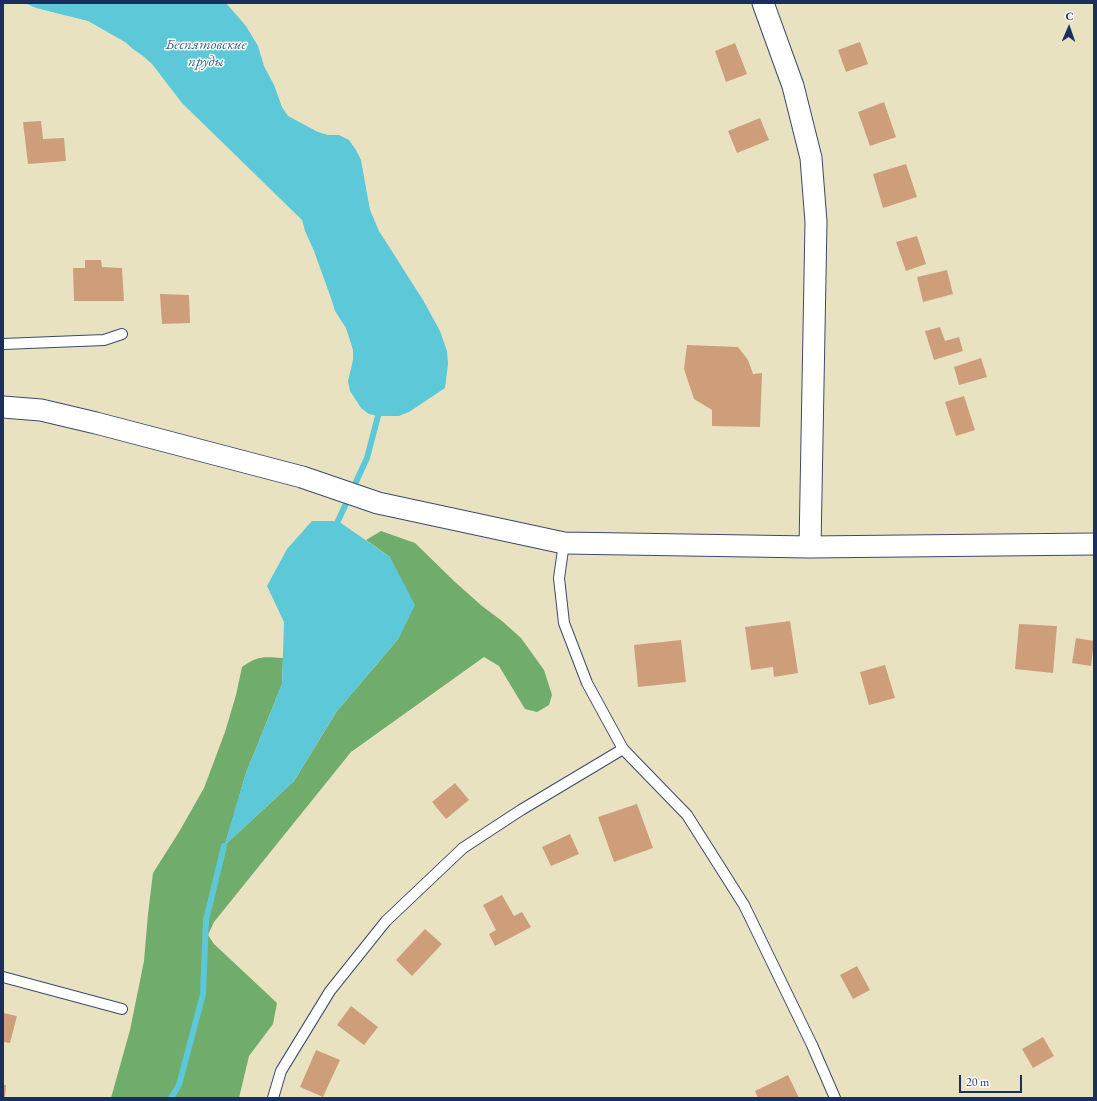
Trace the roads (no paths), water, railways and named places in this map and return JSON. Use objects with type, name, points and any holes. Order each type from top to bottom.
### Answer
[{"type":"street","points":[[763,3],[793,86],[811,158],[816,222],[810,547]]},
{"type":"street","points":[[3,407],[41,410],[96,422],[302,477],[378,503],[564,543],[810,547],[1094,544]]},
{"type":"lane","points":[[3,344],[104,340],[122,334]]},
{"type":"lane","points":[[564,543],[559,578],[564,623],[587,683],[623,749],[686,815],[744,905],[812,1045],[835,1098]]},
{"type":"lane","points":[[273,1098],[281,1071],[330,991],[386,921],[463,848],[521,810],[623,749]]},
{"type":"lane","points":[[3,977],[122,1009]]},
{"type":"water","name":"Беспятовские пруды","points":[[25,3],[226,3],[246,26],[258,46],[264,66],[274,85],[282,107],[288,116],[318,132],[328,135],[339,135],[349,140],[356,150],[361,160],[370,210],[379,231],[423,300],[440,331],[447,351],[448,364],[445,388],[409,412],[399,416],[378,416],[369,414],[361,408],[350,391],[348,381],[353,360],[353,350],[346,328],[335,311],[302,220],[182,103],[152,64],[143,56],[125,42],[88,21],[36,8]]},
{"type":"water","points":[[312,521],[338,521],[390,557],[415,605],[399,638],[337,711],[294,781],[224,846],[246,773],[282,684],[284,622],[267,586],[287,549]]},
{"type":"waterway","points":[[338,521],[367,458],[378,416]]},
{"type":"waterway","points":[[171,1098],[179,1085],[203,994],[206,920],[224,846]]}]
